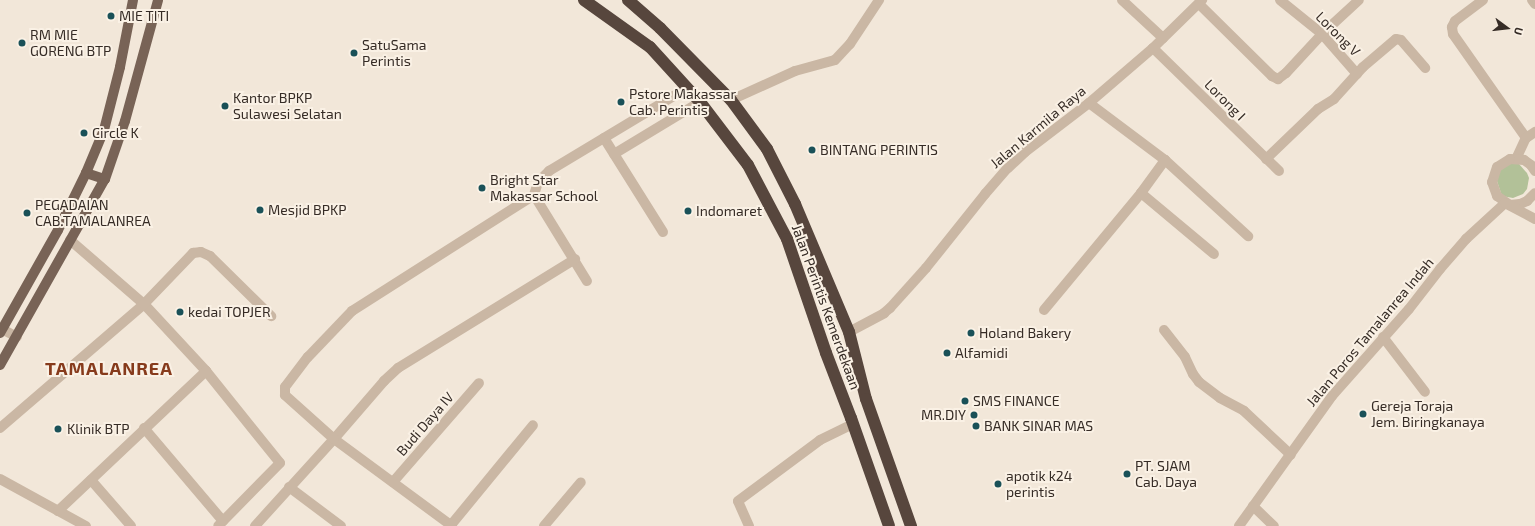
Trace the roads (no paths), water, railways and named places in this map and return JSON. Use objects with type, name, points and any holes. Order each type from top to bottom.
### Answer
[{"type":"highway","name":"Jalan Perintis Kemerdekaan","points":[[584,0],[650,47],[700,102],[748,165],[787,239],[826,353],[889,526]]},
{"type":"highway","name":"Jalan Perintis Kemerdekaan","points":[[628,0],[660,28],[731,100],[766,149],[795,204],[849,332],[866,399],[911,526]]},
{"type":"main road","points":[[1,330],[58,230],[86,173],[104,130],[112,100],[133,0]]},
{"type":"main road","points":[[0,365],[105,179],[125,121],[158,0]]},
{"type":"main road","points":[[86,173],[105,179]]},
{"type":"street","points":[[731,100],[795,71],[835,60],[850,44],[879,0]]},
{"type":"street","name":"Lorong V","points":[[1280,0],[1322,34],[1357,74]]},
{"type":"street","points":[[1201,2],[1272,76],[1278,79],[1286,73],[1322,34],[1359,0]]},
{"type":"street","points":[[1483,0],[1453,24],[1453,34],[1526,138]]},
{"type":"street","points":[[1532,0],[1535,4]]},
{"type":"street","points":[[1126,1],[1163,38]]},
{"type":"street","name":"Jalan Karmila Raya","points":[[849,332],[884,313],[890,308],[926,268],[1002,173],[1021,155],[1089,103],[1153,48],[1201,2]]},
{"type":"street","points":[[1266,159],[1318,109],[1334,99],[1357,74],[1398,38],[1425,68]]},
{"type":"street","name":"Lorong I","points":[[1153,48],[1279,171]]},
{"type":"street","points":[[533,426],[451,526],[334,439],[284,393],[286,385],[308,357],[352,311],[534,195],[538,182],[549,171],[687,88]]},
{"type":"street","points":[[614,154],[700,102]]},
{"type":"street","points":[[1089,103],[1164,160],[1248,236]]},
{"type":"street","points":[[1516,158],[1526,138],[1535,132]]},
{"type":"street","points":[[604,138],[663,232]]},
{"type":"street","points":[[1535,171],[1524,160],[1516,158],[1501,163],[1492,176],[1494,192],[1505,203],[1535,219]]},
{"type":"street","points":[[1044,310],[1141,193],[1164,160]]},
{"type":"street","points":[[1141,193],[1214,254]]},
{"type":"street","points":[[1505,203],[1520,204],[1528,201],[1535,193]]},
{"type":"street","points":[[534,195],[575,259],[587,281]]},
{"type":"street","name":"Jalan Poros Tamalanrea Indah","points":[[1239,526],[1332,396],[1409,309],[1440,269],[1466,239],[1505,203]]},
{"type":"street","points":[[70,240],[144,304],[206,371],[280,463],[220,524],[144,428]]},
{"type":"street","points":[[0,428],[144,304],[193,253],[199,251],[210,256],[271,316]]},
{"type":"street","points":[[255,526],[384,381],[398,368],[575,259]]},
{"type":"street","points":[[1,330],[17,337]]},
{"type":"street","points":[[1164,330],[1185,357],[1193,374],[1199,382],[1220,398],[1244,411],[1291,455]]},
{"type":"street","points":[[1383,337],[1425,392]]},
{"type":"street","points":[[58,511],[206,371]]},
{"type":"street","name":"Budi Daya IV","points":[[393,482],[478,383]]},
{"type":"street","points":[[749,526],[738,501],[820,440],[853,424]]},
{"type":"street","points":[[0,479],[86,526]]},
{"type":"street","points":[[91,480],[131,526]]},
{"type":"street","points":[[544,526],[581,482]]},
{"type":"street","points":[[290,487],[341,526]]},
{"type":"street","points":[[1253,506],[1274,526]]},
{"type":"place","name":"MIE TITI","points":[[111,16]]},
{"type":"place","name":"RM MIE GORENG BTP","points":[[22,43]]},
{"type":"place","name":"SatuSama Perintis","points":[[354,53]]},
{"type":"place","name":"Pstore Makassar Cab. Perintis","points":[[621,102]]},
{"type":"place","name":"Kantor BPKP Sulawesi Selatan","points":[[225,106]]},
{"type":"place","name":"Circle K","points":[[84,133]]},
{"type":"place","name":"BINTANG PERINTIS","points":[[812,150]]},
{"type":"place","name":"Bright Star Makassar School","points":[[482,188]]},
{"type":"place","name":"Mesjid BPKP","points":[[260,210]]},
{"type":"place","name":"Indomaret","points":[[688,211]]},
{"type":"place","name":"PEGADAIAN CAB.TAMALANREA","points":[[27,213]]},
{"type":"place","name":"kedai TOPJER","points":[[180,312]]},
{"type":"place","name":"Holand Bakery","points":[[971,333]]},
{"type":"place","name":"Alfamidi","points":[[947,353]]},
{"type":"place","name":"SMS FINANCE","points":[[965,401]]},
{"type":"place","name":"Gereja Toraja Jem. Biringkanaya","points":[[1363,414]]},
{"type":"place","name":"MR.DIY","points":[[974,415]]},
{"type":"place","name":"BANK SINAR MAS","points":[[976,426]]},
{"type":"place","name":"Klinik BTP","points":[[58,429]]},
{"type":"place","name":"PT. SJAM Cab. Daya","points":[[1127,474]]},
{"type":"place","name":"apotik k24 perintis","points":[[998,484]]},
{"type":"district","name":"TAMALANREA","points":[[109,368]]}]
